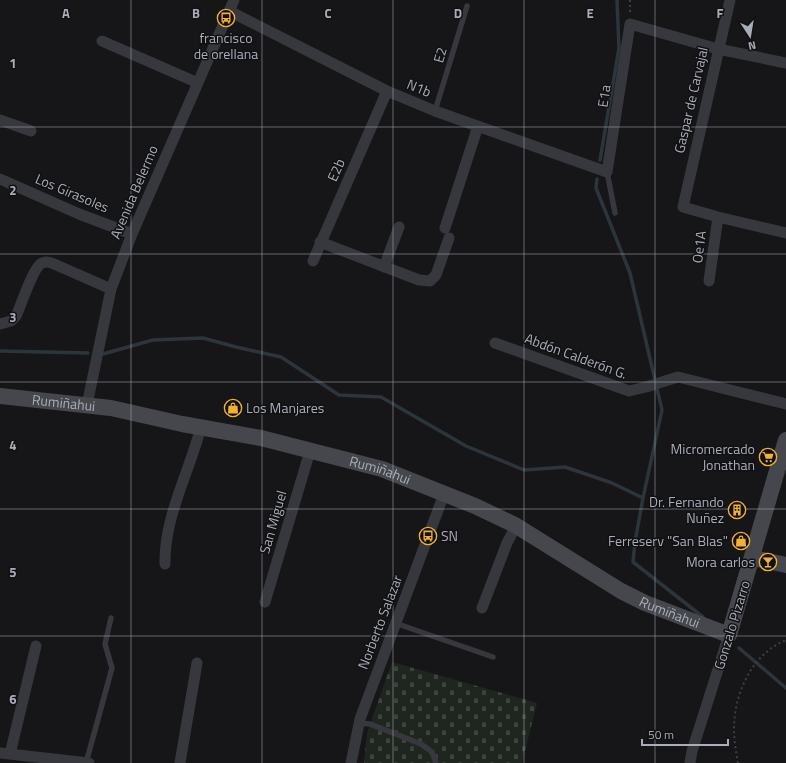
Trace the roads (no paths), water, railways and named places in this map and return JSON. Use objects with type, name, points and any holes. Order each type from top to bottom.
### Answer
[{"type":"street","name":"Avenida Belermo","points":[[87,404],[111,289],[132,234],[234,0]]},
{"type":"street","name":"Gaspar de Carvajal","points":[[718,217],[683,207],[730,0]]},
{"type":"street","name":"N1b","points":[[229,11],[387,91],[435,111],[607,172]]},
{"type":"street","name":"E1a","points":[[607,172],[630,24],[718,49]]},
{"type":"street","points":[[102,41],[198,83]]},
{"type":"street","points":[[718,49],[786,63]]},
{"type":"street","name":"E2b","points":[[313,261],[387,91]]},
{"type":"street","points":[[0,120],[31,131]]},
{"type":"street","points":[[320,242],[419,280],[430,281],[436,275],[478,126]]},
{"type":"street","name":"Los Girasoles","points":[[0,179],[79,214],[132,234]]},
{"type":"street","points":[[718,217],[786,233]]},
{"type":"street","name":"Oe1A","points":[[710,281],[718,217]]},
{"type":"street","points":[[384,267],[399,227]]},
{"type":"street","points":[[0,324],[11,321],[16,316],[36,268],[43,262],[54,264],[111,289]]},
{"type":"street","name":"Abdón Calderón G.","points":[[495,343],[629,391],[678,377],[786,404]]},
{"type":"street","name":"Rumiñahui","points":[[0,396],[87,404],[111,408],[261,438],[382,469],[475,506],[516,526],[621,591],[645,603],[729,635]]},
{"type":"street","points":[[165,564],[166,543],[170,525],[196,447],[201,427]]},
{"type":"street","name":"Gonzalo Pizarro","points":[[690,763],[692,751],[753,558],[786,440]]},
{"type":"street","name":"San Miguel","points":[[265,602],[310,451]]},
{"type":"street","name":"Norberto Salazar","points":[[351,763],[359,723],[444,494]]},
{"type":"street","points":[[482,608],[507,543],[516,526]]},
{"type":"street","points":[[753,558],[786,565]]},
{"type":"street","points":[[36,646],[5,754],[89,763]]},
{"type":"street","points":[[180,763],[197,663]]},
{"type":"lane","name":"E2","points":[[435,111],[466,6]]},
{"type":"lane","points":[[607,172],[615,213]]},
{"type":"lane","points":[[86,763],[112,668],[105,644],[112,618]]},
{"type":"lane","points":[[395,623],[493,657]]},
{"type":"lane","points":[[359,723],[370,724],[421,744],[432,752],[436,763]]},
{"type":"waterway","points":[[600,160],[619,48],[617,0]]},
{"type":"waterway","points":[[597,179],[596,188],[630,273],[662,410],[643,498]]},
{"type":"waterway","points":[[103,354],[153,340],[203,338],[281,357],[339,395],[381,397],[466,446],[524,470],[565,467],[612,483],[643,498],[633,562],[703,617]]},
{"type":"waterway","points":[[0,351],[88,353]]},
{"type":"waterway","points":[[739,648],[786,688]]},
{"type":"place","name":"francisco de orellana","points":[[226,18]]},
{"type":"place","name":"Los Manjares","points":[[233,408]]},
{"type":"place","name":"Micromercado Jonathan","points":[[768,457]]},
{"type":"place","name":"Dr. Fernando Nuñez","points":[[737,510]]},
{"type":"place","name":"SN","points":[[428,536]]},
{"type":"place","name":"Ferreserv \"San Blas\"","points":[[741,541]]},
{"type":"place","name":"Mora carlos","points":[[768,562]]}]
